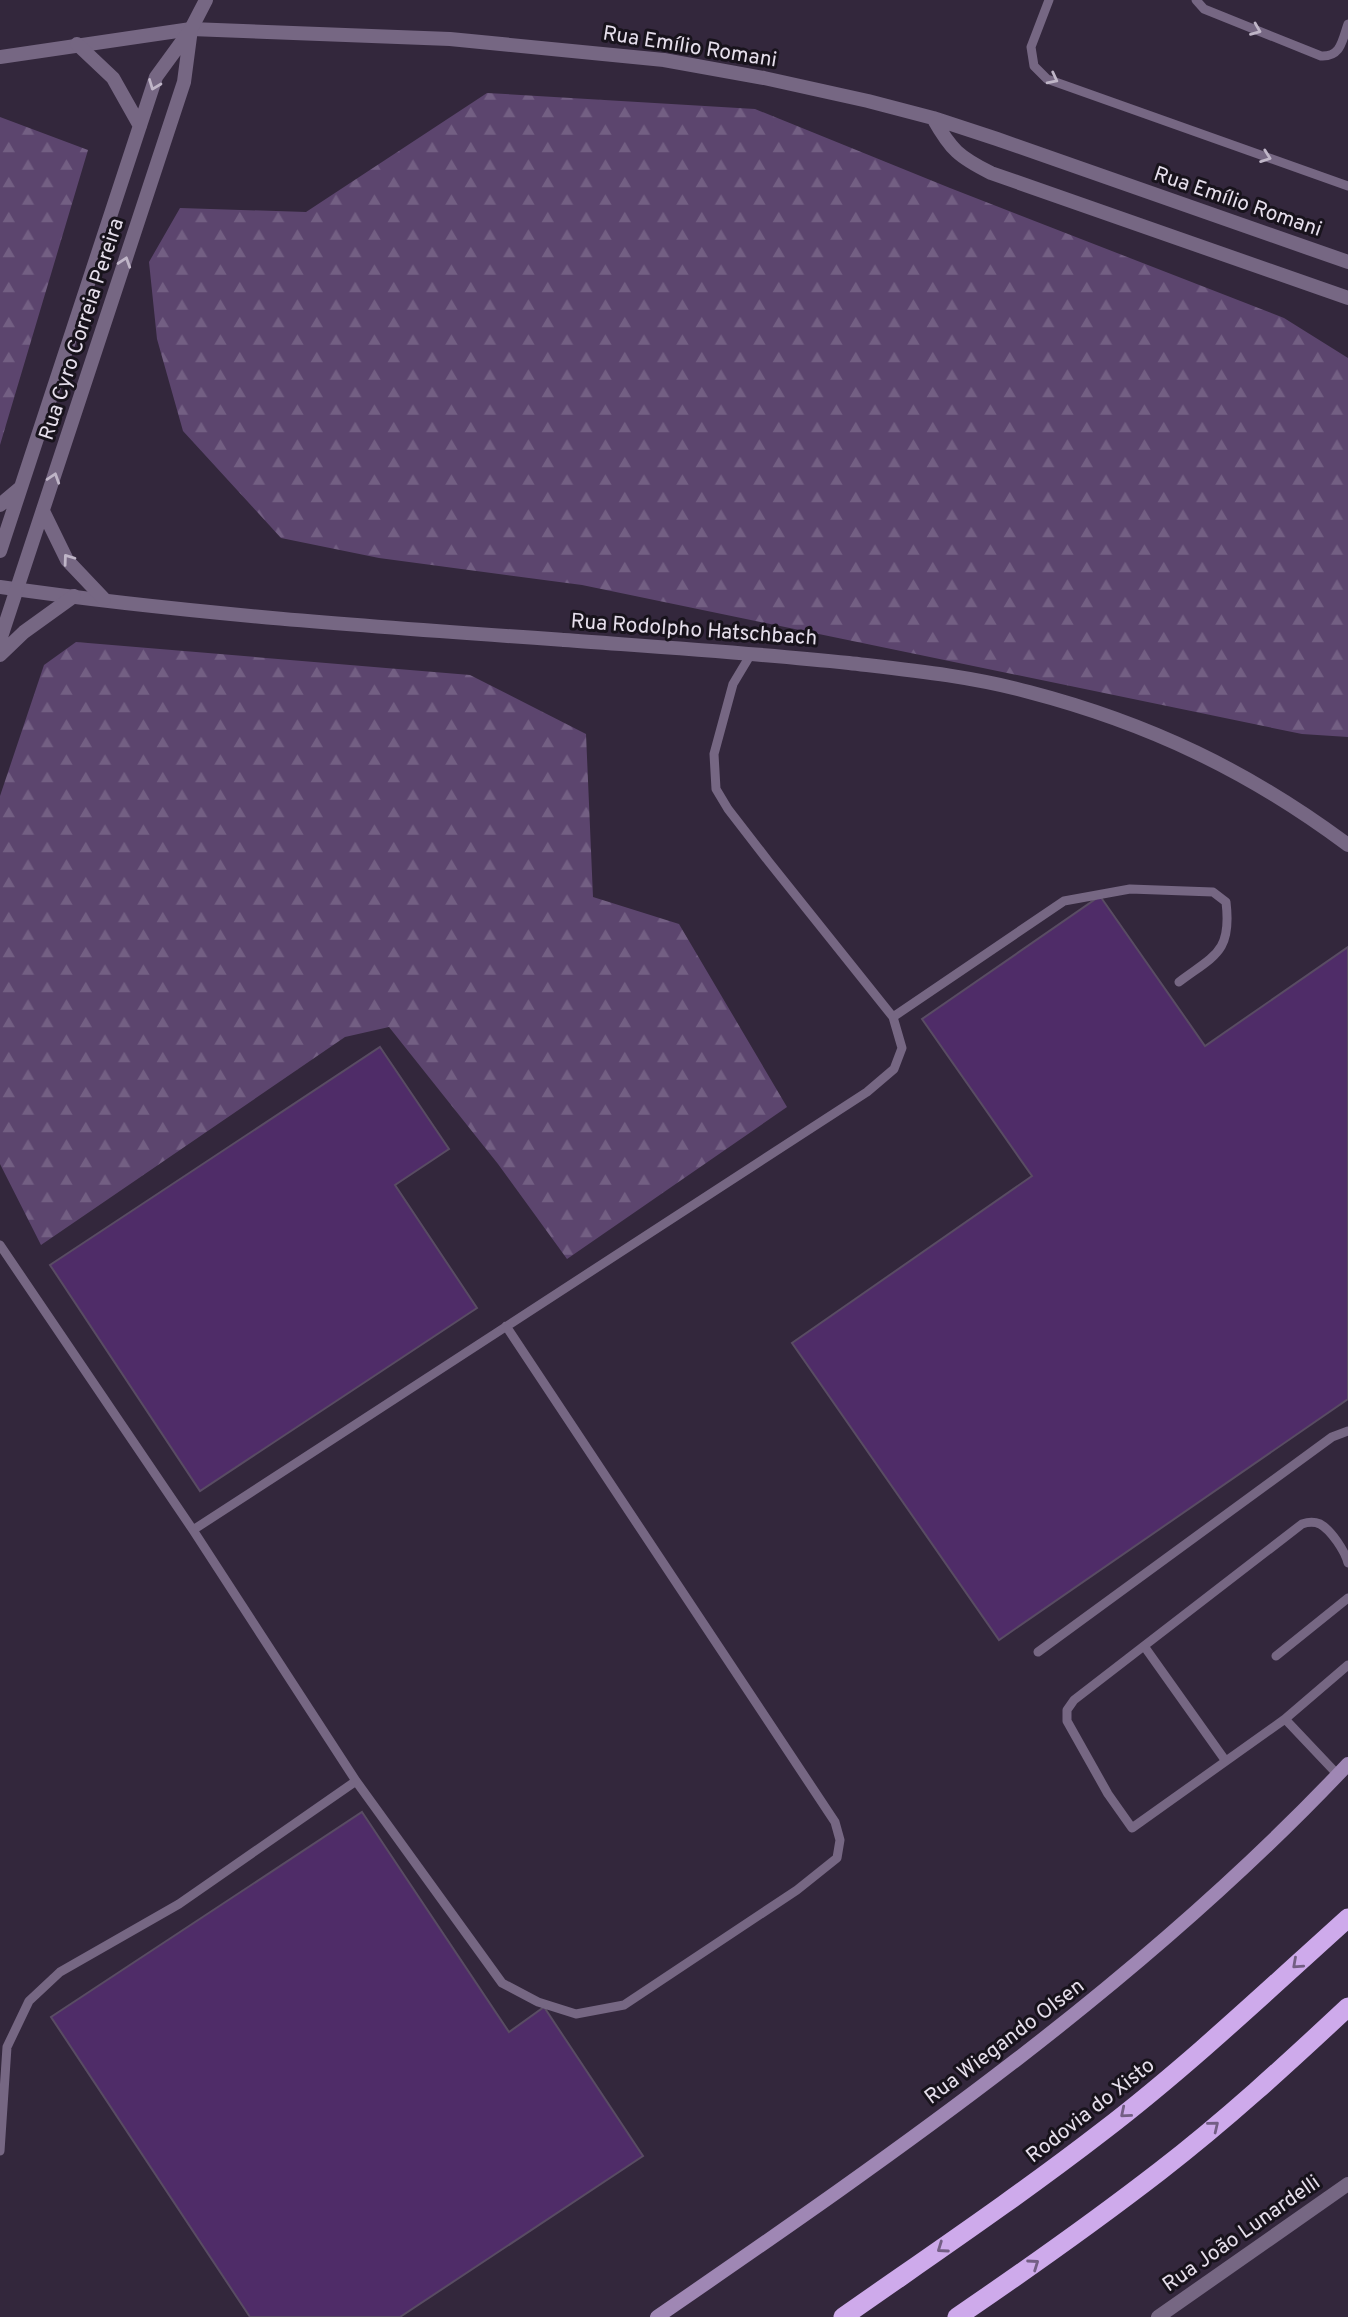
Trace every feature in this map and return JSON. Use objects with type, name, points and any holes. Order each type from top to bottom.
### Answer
[{"type":"highway","name":"Rodovia do Xisto","points":[[843,2317],[991,2214],[1104,2130],[1203,2048],[1348,1918]]},
{"type":"highway","points":[[957,2317],[1162,2170],[1234,2110],[1348,2007]]},
{"type":"main road","name":"Rua Wiegando Olsen","points":[[657,2317],[911,2137],[1082,2009],[1214,1897],[1343,1770]]},
{"type":"street","name":"Rua Cyro Correia Pereira","points":[[0,551],[156,77],[191,29],[206,0]]},
{"type":"street","name":"Rua Cyro Correia Pereira","points":[[0,640],[184,82],[191,29]]},
{"type":"street","name":"Rua Emílio Romani","points":[[0,57],[191,29],[450,39],[651,59],[764,78],[933,118],[1348,262]]},
{"type":"street","points":[[76,44],[113,78],[140,126]]},
{"type":"street","points":[[933,118],[948,146],[968,162],[991,173],[1348,298]]},
{"type":"street","points":[[0,505],[21,487]]},
{"type":"street","points":[[43,511],[67,559],[104,599]]},
{"type":"street","name":"Rua Rodolpho Hatschbach","points":[[0,587],[368,626],[751,653],[906,669],[971,679],[1027,691],[1080,707],[1195,750],[1286,800],[1348,845]]},
{"type":"street","points":[[0,655],[32,626],[74,596]]},
{"type":"street","name":"Rua João Lunardelli","points":[[1167,2314],[1348,2184]]},
{"type":"lane","points":[[1049,0],[1031,47],[1034,66],[1047,79],[1348,186]]},
{"type":"lane","points":[[1196,0],[1204,9],[1321,56],[1331,57],[1339,51],[1348,24]]},
{"type":"lane","points":[[193,1530],[867,1092],[894,1069],[902,1048],[893,1017],[769,862],[716,789],[714,754],[733,684],[751,653]]},
{"type":"lane","points":[[893,1017],[1064,901],[1130,889],[1213,892],[1226,902],[1229,927],[1222,950],[1179,982]]},
{"type":"lane","points":[[0,1245],[193,1530],[356,1781],[502,1983],[538,2003],[576,2014],[624,2005],[797,1891],[837,1858],[840,1840],[835,1822],[506,1326]]},
{"type":"lane","points":[[1038,1652],[1332,1437],[1348,1431]]},
{"type":"lane","points":[[1348,1563],[1346,1555],[1323,1525],[1312,1522],[1302,1524],[1074,1700],[1067,1710],[1067,1721],[1108,1794],[1132,1828],[1285,1719],[1348,1665]]},
{"type":"lane","points":[[1276,1656],[1348,1598]]},
{"type":"lane","points":[[1144,1646],[1225,1760]]},
{"type":"lane","points":[[1285,1719],[1343,1770]]},
{"type":"lane","points":[[0,2151],[7,2047],[29,2001],[60,1972],[179,1904],[356,1781]]},
{"type":"green space","points":[[487,93],[755,109],[1284,318],[1348,358],[1348,737],[1302,734],[582,585],[379,558],[281,538],[183,431],[157,339],[149,262],[180,208],[306,212]]},
{"type":"green space","points":[[0,117],[88,150],[0,445]]},
{"type":"green space","points":[[76,642],[470,675],[586,734],[593,897],[679,924],[787,1107],[567,1259],[498,1164],[389,1027],[345,1037],[41,1245],[0,1164],[0,796],[44,665]]},
{"type":"building","points":[[1100,896],[1205,1046],[1348,947],[1348,1399],[999,1640],[792,1343],[1032,1176],[922,1019]]},
{"type":"building","points":[[380,1047],[449,1149],[395,1185],[477,1308],[200,1491],[50,1265]]},
{"type":"building","points":[[362,1812],[509,2032],[544,2007],[643,2156],[400,2317],[250,2317],[51,2017]]}]
